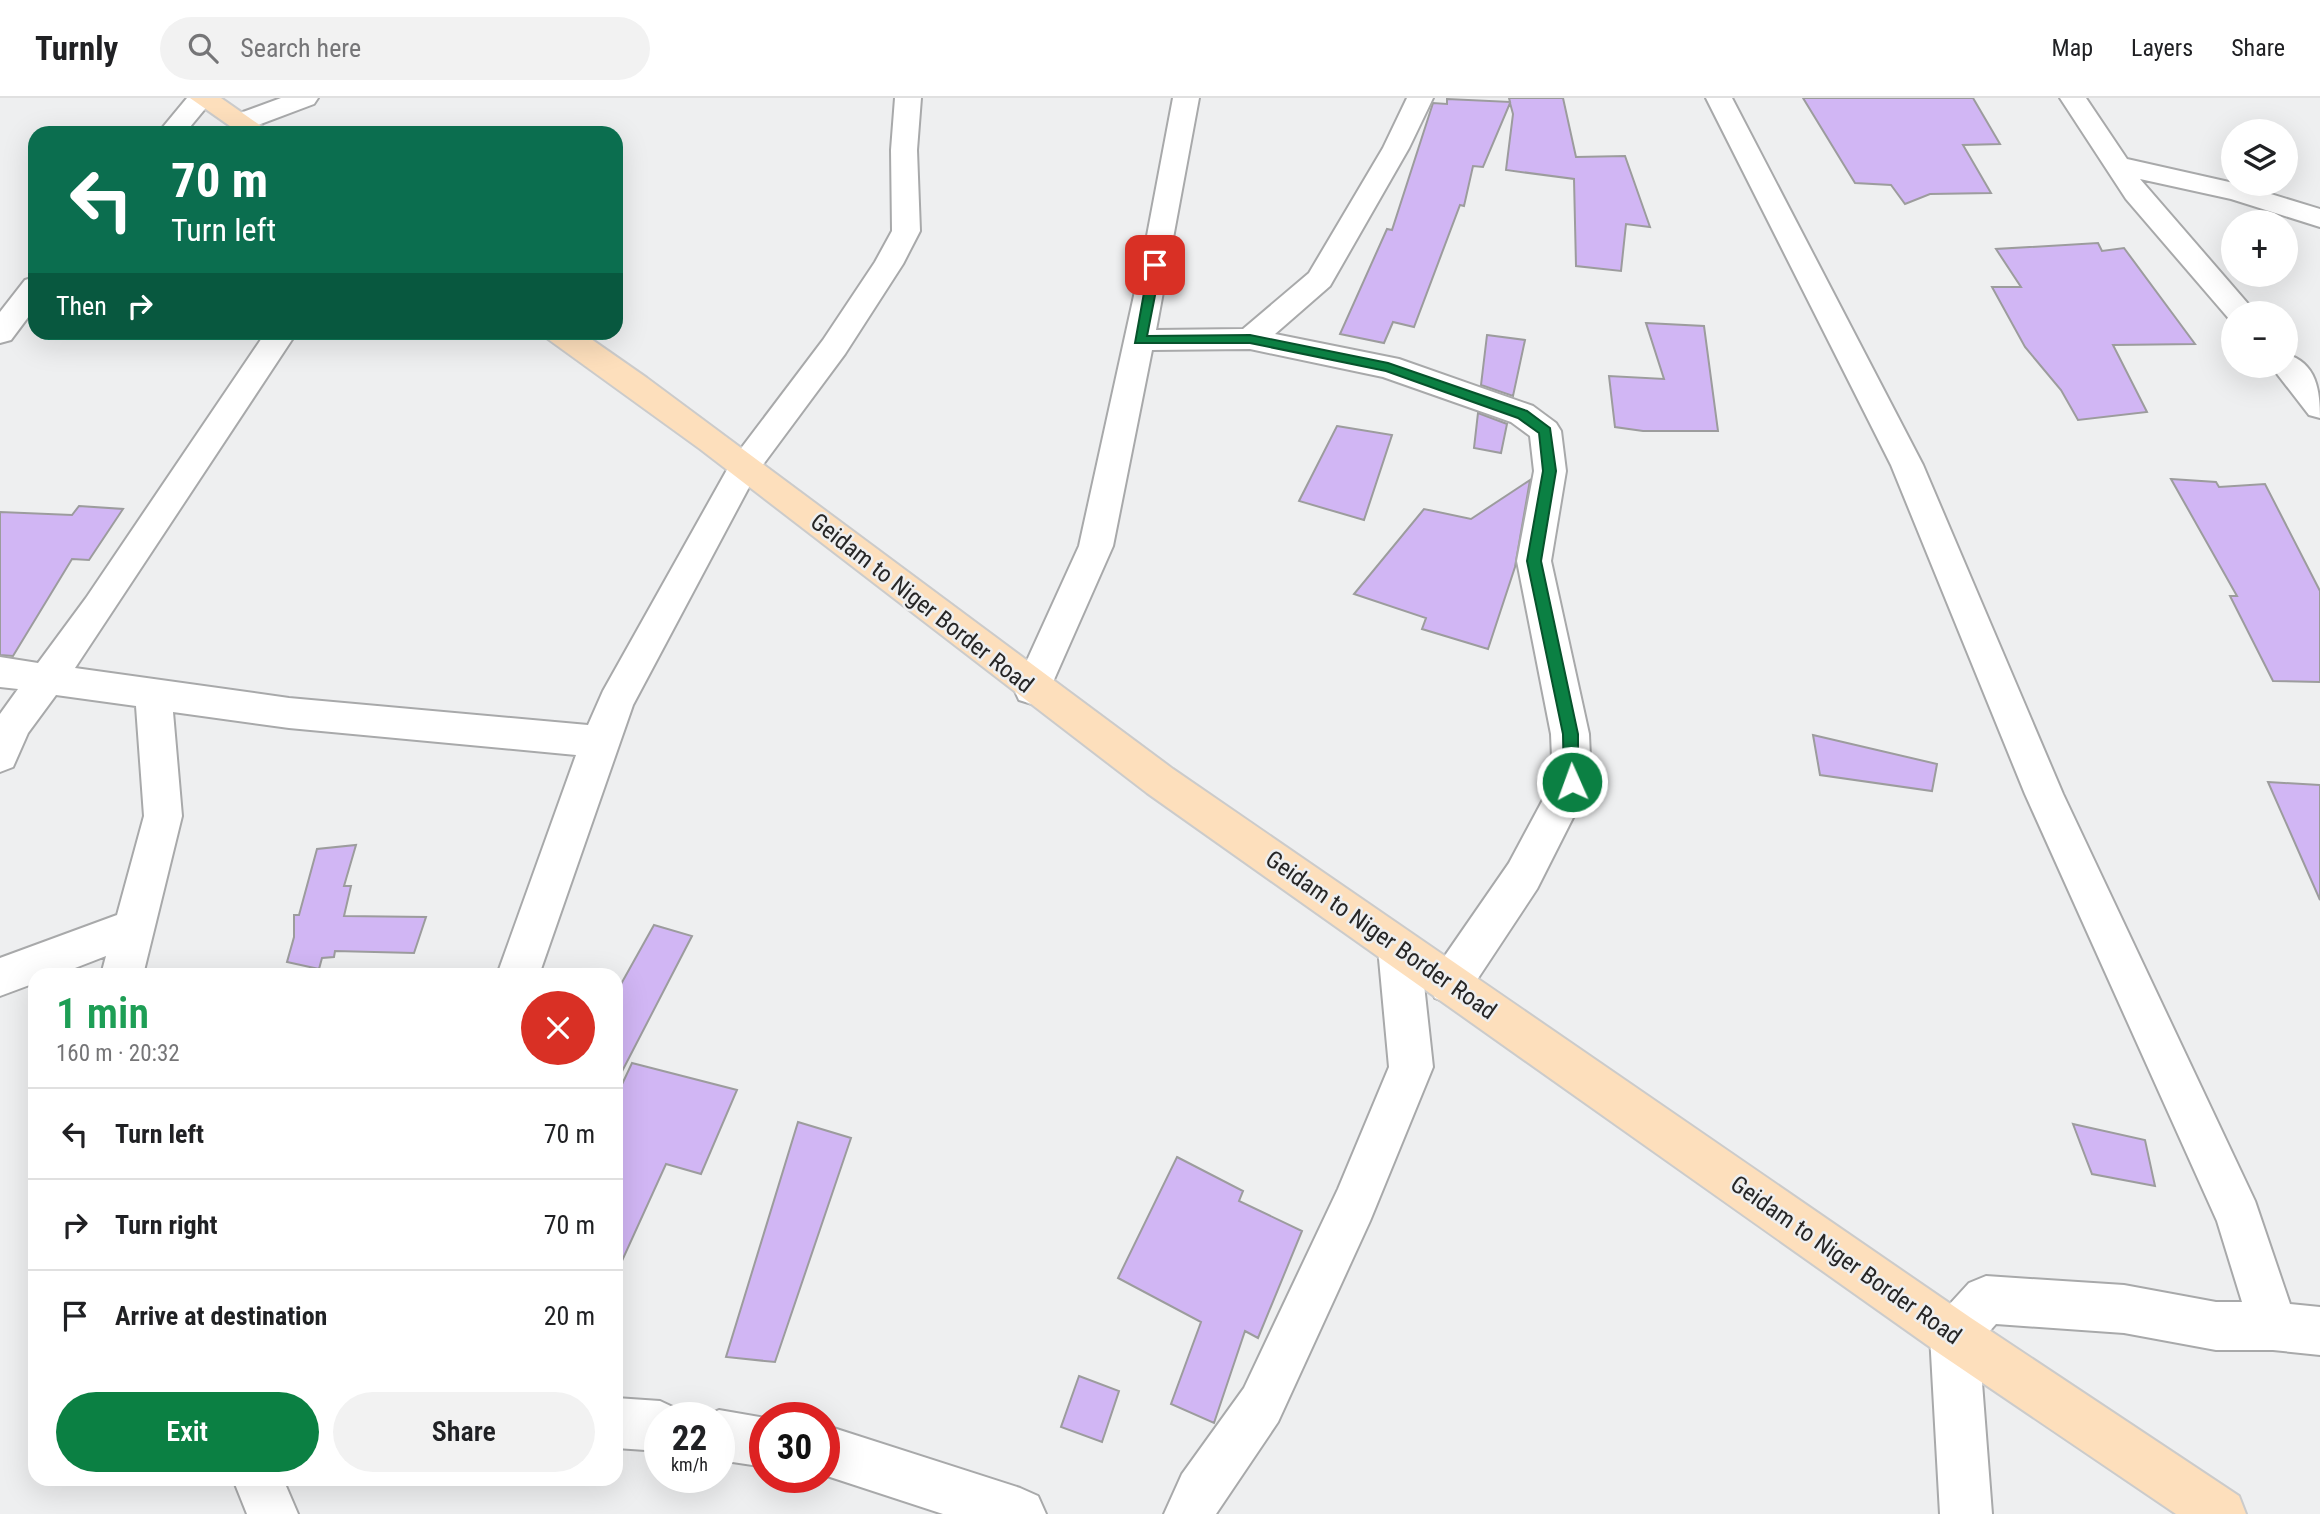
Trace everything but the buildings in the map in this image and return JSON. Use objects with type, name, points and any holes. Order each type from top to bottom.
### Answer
[{"type":"main road","points":[[202,98],[246,126]]},
{"type":"main road","name":"Geidam to Niger Border Road","points":[[571,340],[651,395],[1032,689],[1954,1335],[2221,1514]]},
{"type":"street","points":[[177,126],[202,98]]},
{"type":"street","points":[[253,126],[304,98]]},
{"type":"street","points":[[520,968],[599,742],[616,702],[744,467],[834,347],[889,264],[906,231],[904,150],[908,98]]},
{"type":"street","points":[[1032,689],[1096,546],[1186,98]]},
{"type":"street","points":[[1250,339],[1320,279],[1396,148],[1420,98]]},
{"type":"street","points":[[1720,98],[1907,465],[2044,794],[2239,1217],[2273,1326]]},
{"type":"street","points":[[2073,98],[2136,193],[2230,301]]},
{"type":"street","points":[[2118,165],[2237,192],[2320,218]]},
{"type":"street","points":[[0,333],[28,296]]},
{"type":"street","points":[[1139,340],[1250,339],[1388,367],[1522,414],[1545,431],[1550,471],[1534,561],[1570,734],[1572,782],[1523,876],[1450,984]]},
{"type":"street","points":[[0,756],[13,725],[98,608],[277,340]]},
{"type":"street","points":[[2297,378],[2320,407]]},
{"type":"street","points":[[0,672],[289,713],[599,742]]},
{"type":"street","points":[[124,968],[163,816],[153,694]]},
{"type":"street","points":[[0,977],[135,927]]},
{"type":"street","points":[[1190,1514],[1200,1492],[1261,1405],[1354,1205],[1411,1067],[1399,948]]},
{"type":"street","points":[[1966,1514],[1954,1335],[1986,1300],[2124,1309],[2216,1326],[2273,1326],[2320,1331]]},
{"type":"street","points":[[623,1423],[644,1425]]},
{"type":"street","points":[[840,1455],[1020,1514]]},
{"type":"street","points":[[261,1486],[273,1514]]},
{"type":"route","points":[[1155,265],[1139,340],[1250,339],[1388,367],[1522,414],[1545,431],[1550,471],[1534,561],[1570,734],[1572,782]]}]
